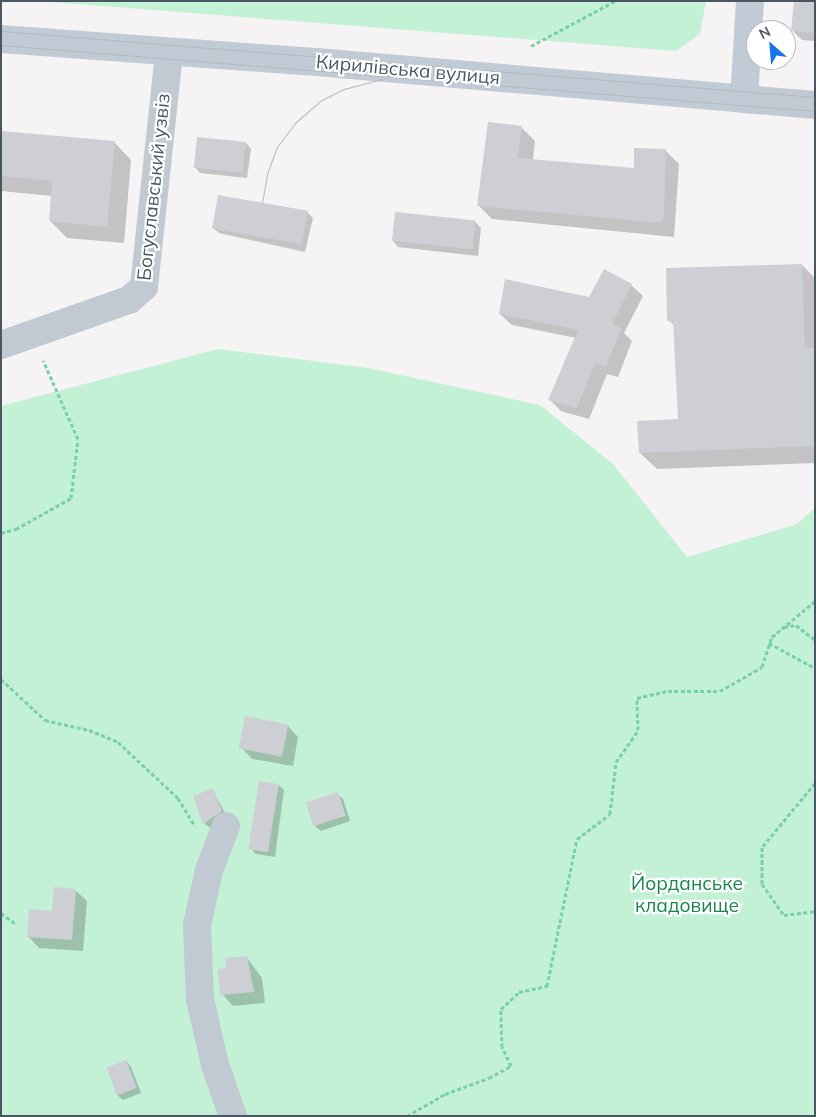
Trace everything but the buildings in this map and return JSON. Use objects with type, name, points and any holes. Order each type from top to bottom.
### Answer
[{"type":"main road","points":[[744,99],[750,1]]},
{"type":"main road","name":"Кирилівська вулиця","points":[[1,40],[744,99]]},
{"type":"street","name":"Богуславський узвіз","points":[[1,346],[129,300],[144,287],[169,52]]},
{"type":"street","name":"Кирилівська вулиця","points":[[744,99],[815,105]]},
{"type":"street","points":[[226,826],[214,857],[197,925],[200,999],[215,1065],[233,1116]]},
{"type":"path","points":[[531,46],[615,1]]},
{"type":"path","points":[[1,533],[16,529],[70,498],[78,438],[33,336]]},
{"type":"path","points":[[407,1116],[445,1094],[489,1078],[511,1066],[502,1047],[501,1009],[519,992],[547,986],[577,839],[610,814],[616,762],[638,730],[637,698],[668,691],[720,691],[762,667],[770,642],[783,627],[815,601]]},
{"type":"path","points":[[783,627],[796,625],[815,640]]},
{"type":"path","points":[[770,642],[815,668]]},
{"type":"path","points":[[1,680],[45,720],[89,730],[118,742],[178,798],[214,857]]},
{"type":"path","points":[[815,783],[762,847],[762,884],[784,915],[815,911]]},
{"type":"path","points":[[1,913],[16,924]]},
{"type":"green space","points":[[39,1],[706,1],[700,34],[676,51]]},
{"type":"green space","name":"Йорданське кладовище","points":[[218,349],[368,368],[540,405],[613,464],[687,557],[797,524],[815,508],[815,1116],[1,1116],[1,406]]},
{"type":"tram line","points":[[1,31],[815,97]]},
{"type":"tram line","points":[[1,45],[815,111]]},
{"type":"tram line","points":[[262,203],[267,174],[277,147],[296,122],[320,101],[344,89],[381,79]]}]
